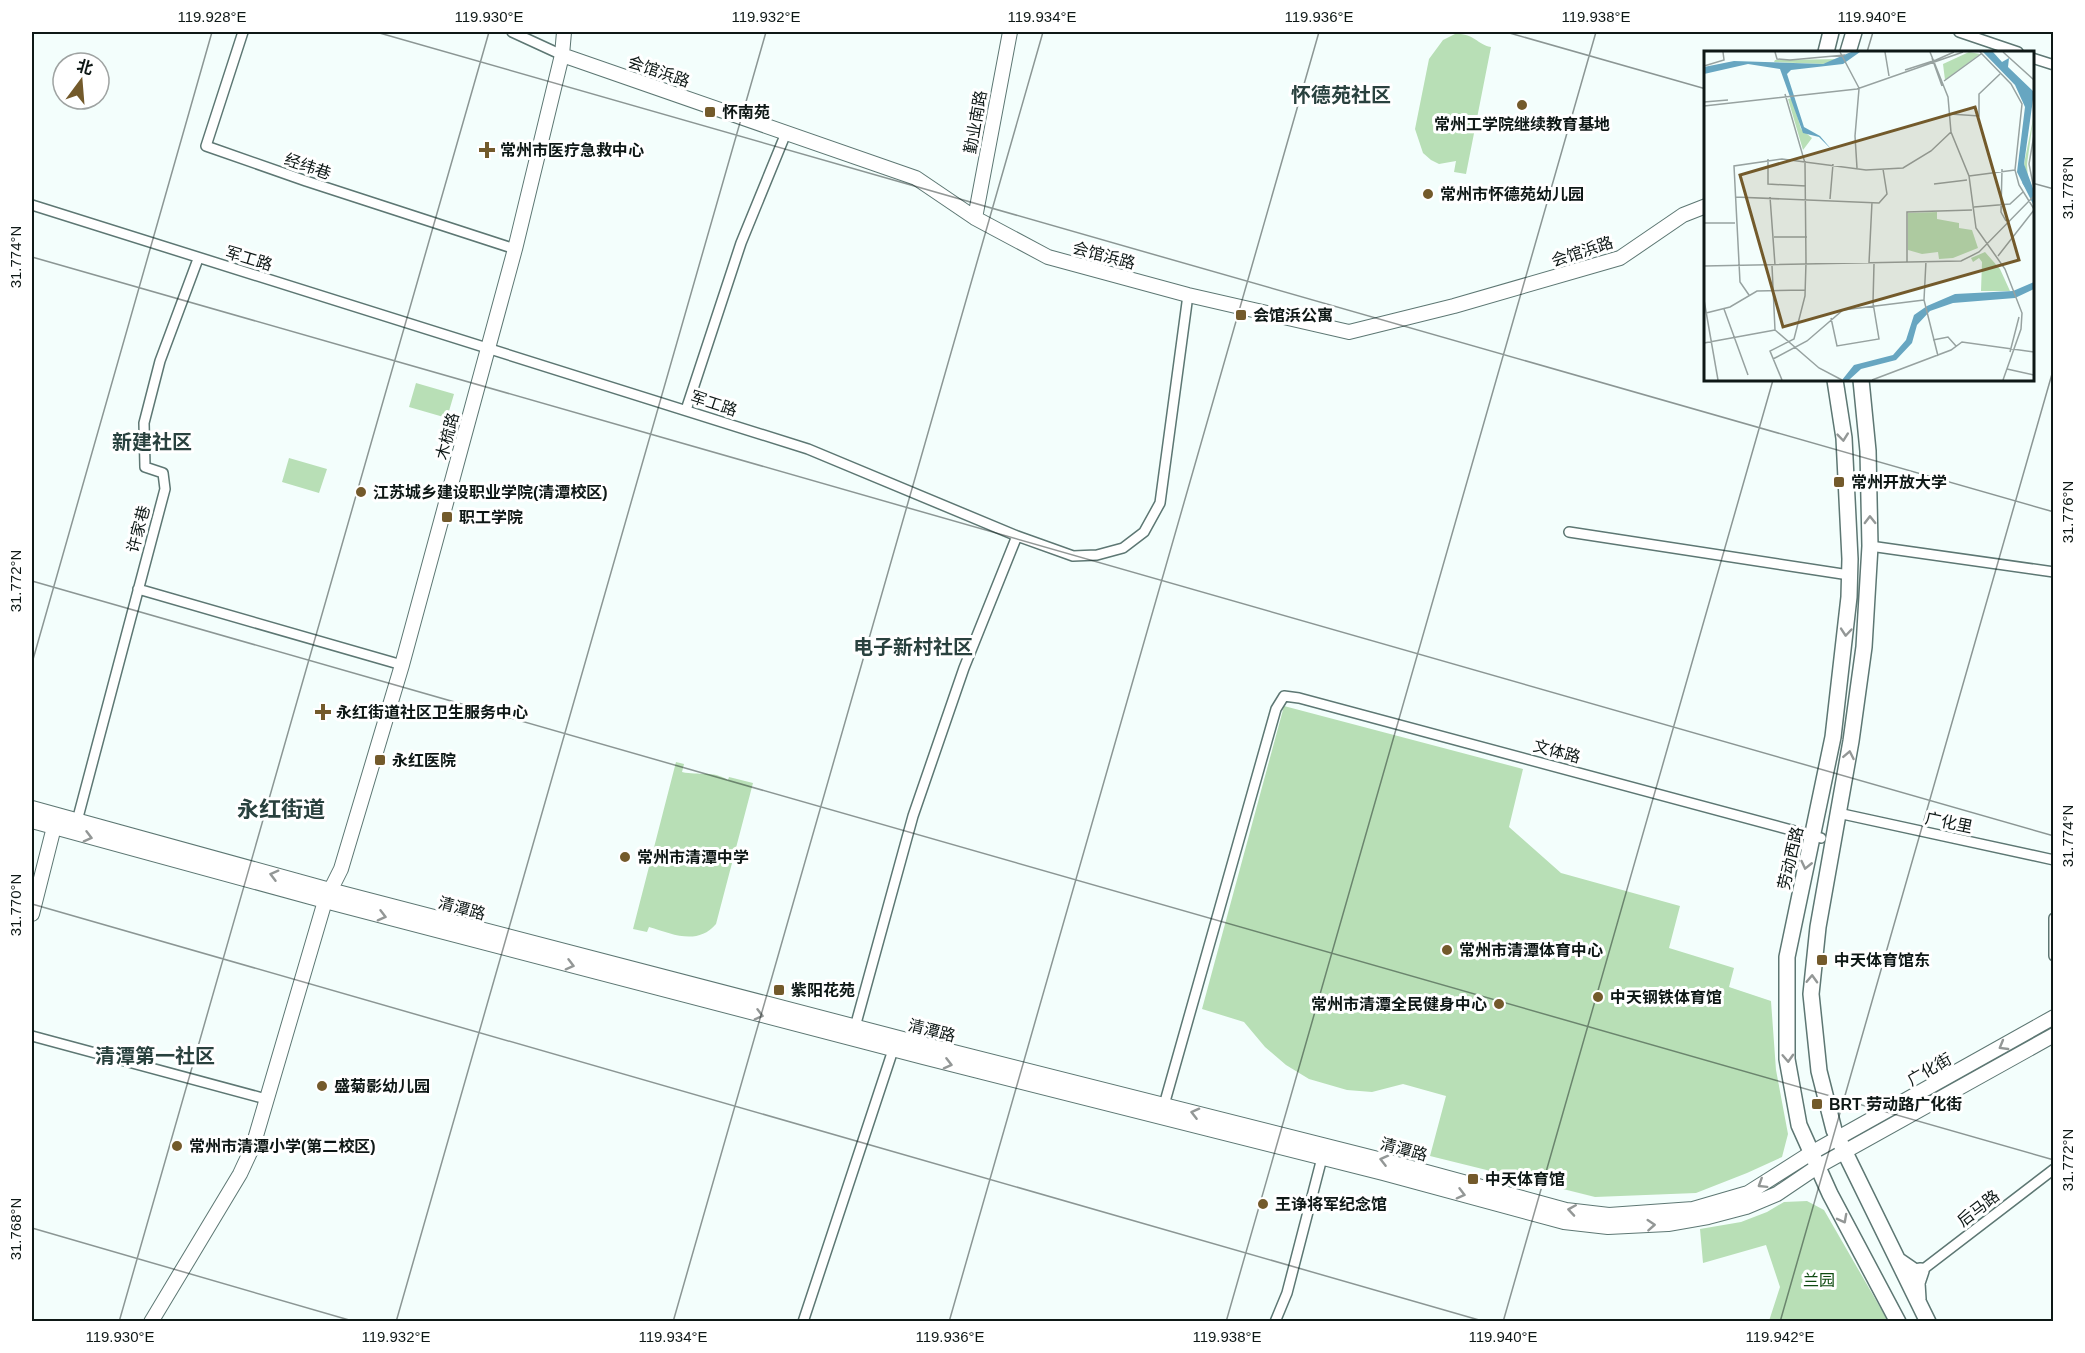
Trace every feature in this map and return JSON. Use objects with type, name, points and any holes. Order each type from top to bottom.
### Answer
[{"type":"main road","name":"木梳路","points":[[557,32],[562,55]]},
{"type":"main road","name":"木梳路","points":[[151,1322],[240,1174],[253,1146],[328,896],[341,869],[402,665],[515,249],[562,55],[564,32]]},
{"type":"main road","name":"勤业南路","points":[[975,218],[1010,32]]},
{"type":"main road","points":[[1826,51],[1831,32]]},
{"type":"main road","points":[[1848,51],[1854,32]]},
{"type":"main road","name":"会馆浜路","points":[[562,55],[916,178],[975,218],[1048,257],[1188,295],[1349,332],[1620,258],[1683,215],[1704,208]]},
{"type":"main road","name":"劳动西路","points":[[1835,381],[1844,438],[1849,575],[1846,635],[1817,837],[1787,957],[1785,993],[1788,1070],[1799,1125],[1898,1322]]},
{"type":"main road","points":[[1861,381],[1868,451],[1870,546],[1864,647],[1812,964],[1811,994],[1819,1071],[1827,1107],[1842,1146],[1928,1322]]},
{"type":"main road","name":"清潭路","points":[[32,808],[328,896],[893,1050],[1324,1151]]},
{"type":"main road","name":"清潭路","points":[[32,821],[1164,1105],[1564,1222],[1608,1227],[1668,1224],[1746,1207],[1777,1194],[1816,1156],[1842,1146]]},
{"type":"main road","points":[[32,914],[54,827]]},
{"type":"main road","name":"广化街","points":[[1842,1146],[2054,1017]]},
{"type":"main road","name":"广化街","points":[[1842,1146],[2054,1035]]},
{"type":"main road","points":[[1898,1260],[1915,1272],[1921,1271],[1917,1284],[1918,1302]]},
{"type":"street","name":"经纬巷","points":[[243,32],[206,146],[310,183],[515,249]]},
{"type":"street","name":"会馆浜路","points":[[512,32],[562,55]]},
{"type":"street","points":[[1959,32],[2015,51]]},
{"type":"street","points":[[2034,59],[2054,65]]},
{"type":"street","points":[[686,410],[741,243],[786,133]]},
{"type":"street","name":"军工路","points":[[32,205],[198,259],[489,346],[808,449],[1017,536],[1073,556],[1097,555],[1123,548],[1144,532],[1160,503],[1188,295]]},
{"type":"street","name":"许家巷","points":[[77,821],[165,489],[163,473],[145,467],[144,423],[160,361],[198,259]]},
{"type":"street","points":[[1569,532],[1849,575]]},
{"type":"street","points":[[855,1027],[913,816],[964,668],[1017,536]]},
{"type":"street","points":[[1870,546],[2054,572]]},
{"type":"street","points":[[138,589],[402,665]]},
{"type":"street","name":"文体路","points":[[1164,1105],[1276,709],[1284,696],[1299,698],[1817,837]]},
{"type":"street","name":"广化里","points":[[1838,813],[2054,860]]},
{"type":"street","points":[[2054,918],[2054,956]]},
{"type":"street","points":[[32,1036],[266,1099]]},
{"type":"street","points":[[803,1322],[893,1050]]},
{"type":"street","points":[[1275,1322],[1287,1293],[1324,1151]]},
{"type":"street","name":"后马路","points":[[1921,1271],[2054,1169]]},
{"type":"green space","points":[[1455,34],[1467,35],[1491,47],[1466,174],[1454,172],[1456,161],[1439,164],[1423,153],[1415,129],[1429,59],[1443,40]]},
{"type":"green space","points":[[416,383],[454,394],[447,418],[409,407]]},
{"type":"green space","points":[[289,458],[327,469],[319,493],[282,482]]},
{"type":"green space","name":"常州市清潭体育中心","points":[[1284,706],[1523,769],[1509,827],[1561,873],[1680,906],[1669,948],[1734,968],[1729,987],[1771,1001],[1776,1070],[1788,1134],[1782,1157],[1696,1193],[1595,1197],[1430,1156],[1446,1096],[1403,1084],[1372,1092],[1347,1090],[1309,1079],[1286,1065],[1265,1047],[1244,1022],[1202,1009]]},
{"type":"green space","points":[[676,762],[684,764],[682,772],[711,774],[728,780],[729,777],[753,783],[716,924],[709,931],[693,936],[676,935],[649,927],[647,932],[633,929]]},
{"type":"green space","name":"兰园","points":[[1807,1201],[1824,1210],[1888,1321],[1769,1321],[1780,1287],[1766,1245],[1703,1263],[1700,1229],[1741,1222],[1767,1212],[1784,1202]]},
{"type":"place","name":"常州工学院继续教育基地","points":[[1522,105]]},
{"type":"place","name":"怀南苑","points":[[710,112]]},
{"type":"place","name":"常州市医疗急救中心","points":[[487,150]]},
{"type":"place","name":"常州市怀德苑幼儿园","points":[[1428,194]]},
{"type":"place","name":"会馆浜公寓","points":[[1241,315]]},
{"type":"place","name":"常州开放大学","points":[[1839,482]]},
{"type":"place","name":"江苏城乡建设职业学院(清潭校区)","points":[[361,492]]},
{"type":"place","name":"职工学院","points":[[447,517]]},
{"type":"place","name":"永红街道社区卫生服务中心","points":[[323,712]]},
{"type":"place","name":"永红医院","points":[[380,760]]},
{"type":"place","name":"常州市清潭中学","points":[[625,857]]},
{"type":"place","name":"常州市清潭体育中心","points":[[1447,950]]},
{"type":"place","name":"中天体育馆东","points":[[1822,960]]},
{"type":"place","name":"紫阳花苑","points":[[779,990]]},
{"type":"place","name":"中天钢铁体育馆","points":[[1598,997]]},
{"type":"place","name":"常州市清潭全民健身中心","points":[[1499,1004]]},
{"type":"place","name":"盛菊影幼儿园","points":[[322,1086]]},
{"type":"place","name":"BRT 劳动路广化街","points":[[1817,1104]]},
{"type":"place","name":"常州市清潭小学(第二校区)","points":[[177,1146]]},
{"type":"place","name":"中天体育馆","points":[[1473,1179]]},
{"type":"place","name":"王诤将军纪念馆","points":[[1263,1204]]},
{"type":"district","name":"怀德苑社区","points":[[1341,95]]},
{"type":"district","name":"新建社区","points":[[152,442]]},
{"type":"district","name":"电子新村社区","points":[[913,647]]},
{"type":"district","name":"永红街道","points":[[281,809]]},
{"type":"district","name":"清潭第一社区","points":[[155,1056]]}]
